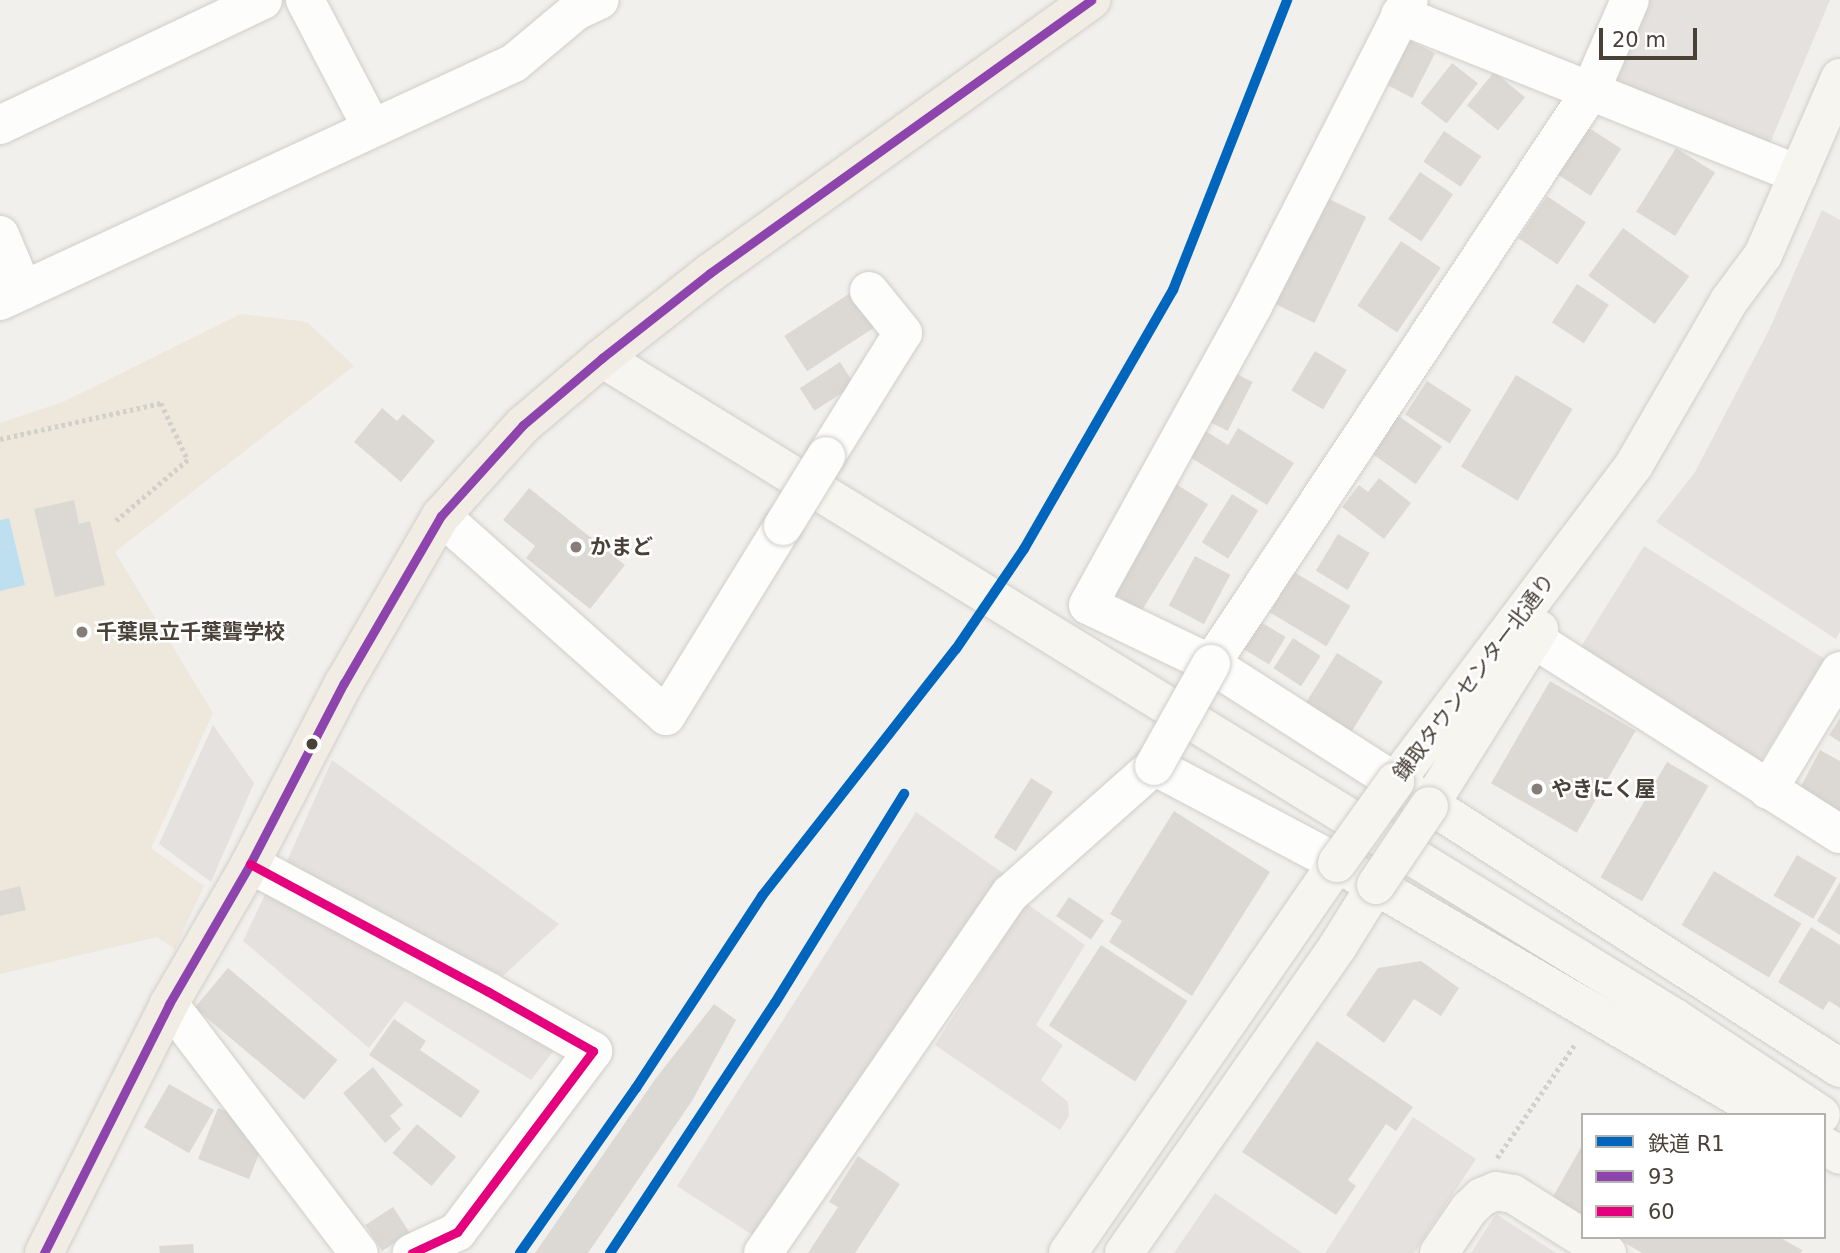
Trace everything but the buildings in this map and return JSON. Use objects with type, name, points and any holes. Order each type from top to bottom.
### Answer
[{"type":"main road","points":[[44,1253],[169,1004],[250,864],[344,682],[441,516],[523,425],[602,358],[710,273],[1091,0]]},
{"type":"street","points":[[0,125],[263,0]]},
{"type":"street","points":[[305,0],[372,128]]},
{"type":"street","points":[[0,235],[12,295],[514,63],[576,11],[600,0]]},
{"type":"street","points":[[763,1253],[1010,894],[1153,766],[1211,664],[1590,92],[1630,0]]},
{"type":"street","points":[[1798,174],[1590,92],[1405,7],[1253,306],[1088,605],[1211,664],[1840,1068]]},
{"type":"street","name":"鎌取タウンセンター北通り","points":[[1124,1253],[1338,946],[1429,806],[1532,638],[1636,500],[1695,408],[1744,313],[1763,255],[1840,78]]},
{"type":"street","name":"鎌取タウンセンター北通り","points":[[1068,1253],[1395,782],[1634,465],[1729,302],[1763,255]]},
{"type":"street","points":[[441,516],[666,716],[903,332],[869,291]]},
{"type":"street","points":[[602,358],[1675,1018],[1818,1113]]},
{"type":"street","points":[[1532,638],[1840,834]]},
{"type":"street","points":[[1768,790],[1840,671]]},
{"type":"street","points":[[1153,766],[1338,863],[1766,1113]]},
{"type":"street","points":[[250,864],[487,990],[593,1051],[457,1232],[412,1253]]},
{"type":"street","points":[[169,1004],[359,1253]]},
{"type":"street","points":[[1675,1018],[1840,1106]]},
{"type":"street","points":[[1439,1253],[1469,1209],[1482,1197],[1496,1191],[1513,1194],[1581,1237]]},
{"type":"street","points":[[1585,1239],[1607,1253]]},
{"type":"path","points":[[0,439],[161,403],[188,460],[116,521]]},
{"type":"path","points":[[1482,1197],[1488,1171],[1578,1039]]},
{"type":"shaded area","points":[[1648,0],[1830,0],[1770,143],[1619,83],[1615,76]]},
{"type":"shaded area","points":[[1822,210],[1840,220],[1840,632],[1836,639],[1656,522],[1695,472],[1769,330]]},
{"type":"shaded area","name":"千葉県立千葉聾学校","points":[[241,314],[307,322],[354,366],[115,552],[213,713],[151,848],[204,886],[175,949],[157,937],[0,974],[0,423],[63,402]]},
{"type":"shaded area","points":[[1644,546],[1825,659],[1758,766],[1577,653]]},
{"type":"shaded area","points":[[213,725],[254,783],[211,882],[159,844]]},
{"type":"shaded area","points":[[332,760],[559,924],[503,976],[284,868]]},
{"type":"shaded area","points":[[916,812],[1007,876],[754,1236],[677,1186]]},
{"type":"shaded area","points":[[271,882],[566,1035],[531,1080],[405,1001],[369,1048],[243,941]]},
{"type":"shaded area","points":[[1026,903],[1085,945],[1036,1025],[1063,1045],[1041,1080],[1068,1102],[1069,1116],[1060,1130],[935,1045]]},
{"type":"shaded area","points":[[1413,1117],[1476,1159],[1414,1253],[1325,1253]]},
{"type":"shaded area","points":[[1215,1193],[1302,1253],[1174,1253]]},
{"type":"shaded area","points":[[1496,1214],[1556,1253],[1471,1253]]},
{"type":"water","points":[[9,518],[25,585],[0,591],[0,520]]},
{"type":"rail line","name":"R1","points":[[520,1253],[636,1088],[762,896],[956,649],[1024,549],[1173,290],[1287,0]]},
{"type":"rail line","name":"R1","points":[[610,1253],[775,1003],[904,794]]},
{"type":"transit line","name":"93","points":[[44,1253],[169,1004],[250,864],[344,683],[441,516],[523,425],[602,358],[710,273],[1091,0]]},
{"type":"transit line","name":"60","points":[[250,864],[593,1051],[457,1232],[412,1253]]},
{"type":"place","name":"かまど","points":[[576,547]]},
{"type":"place","name":"千葉県立千葉聾学校","points":[[82,632]]},
{"type":"place","name":"やきにく屋","points":[[1537,789]]}]
